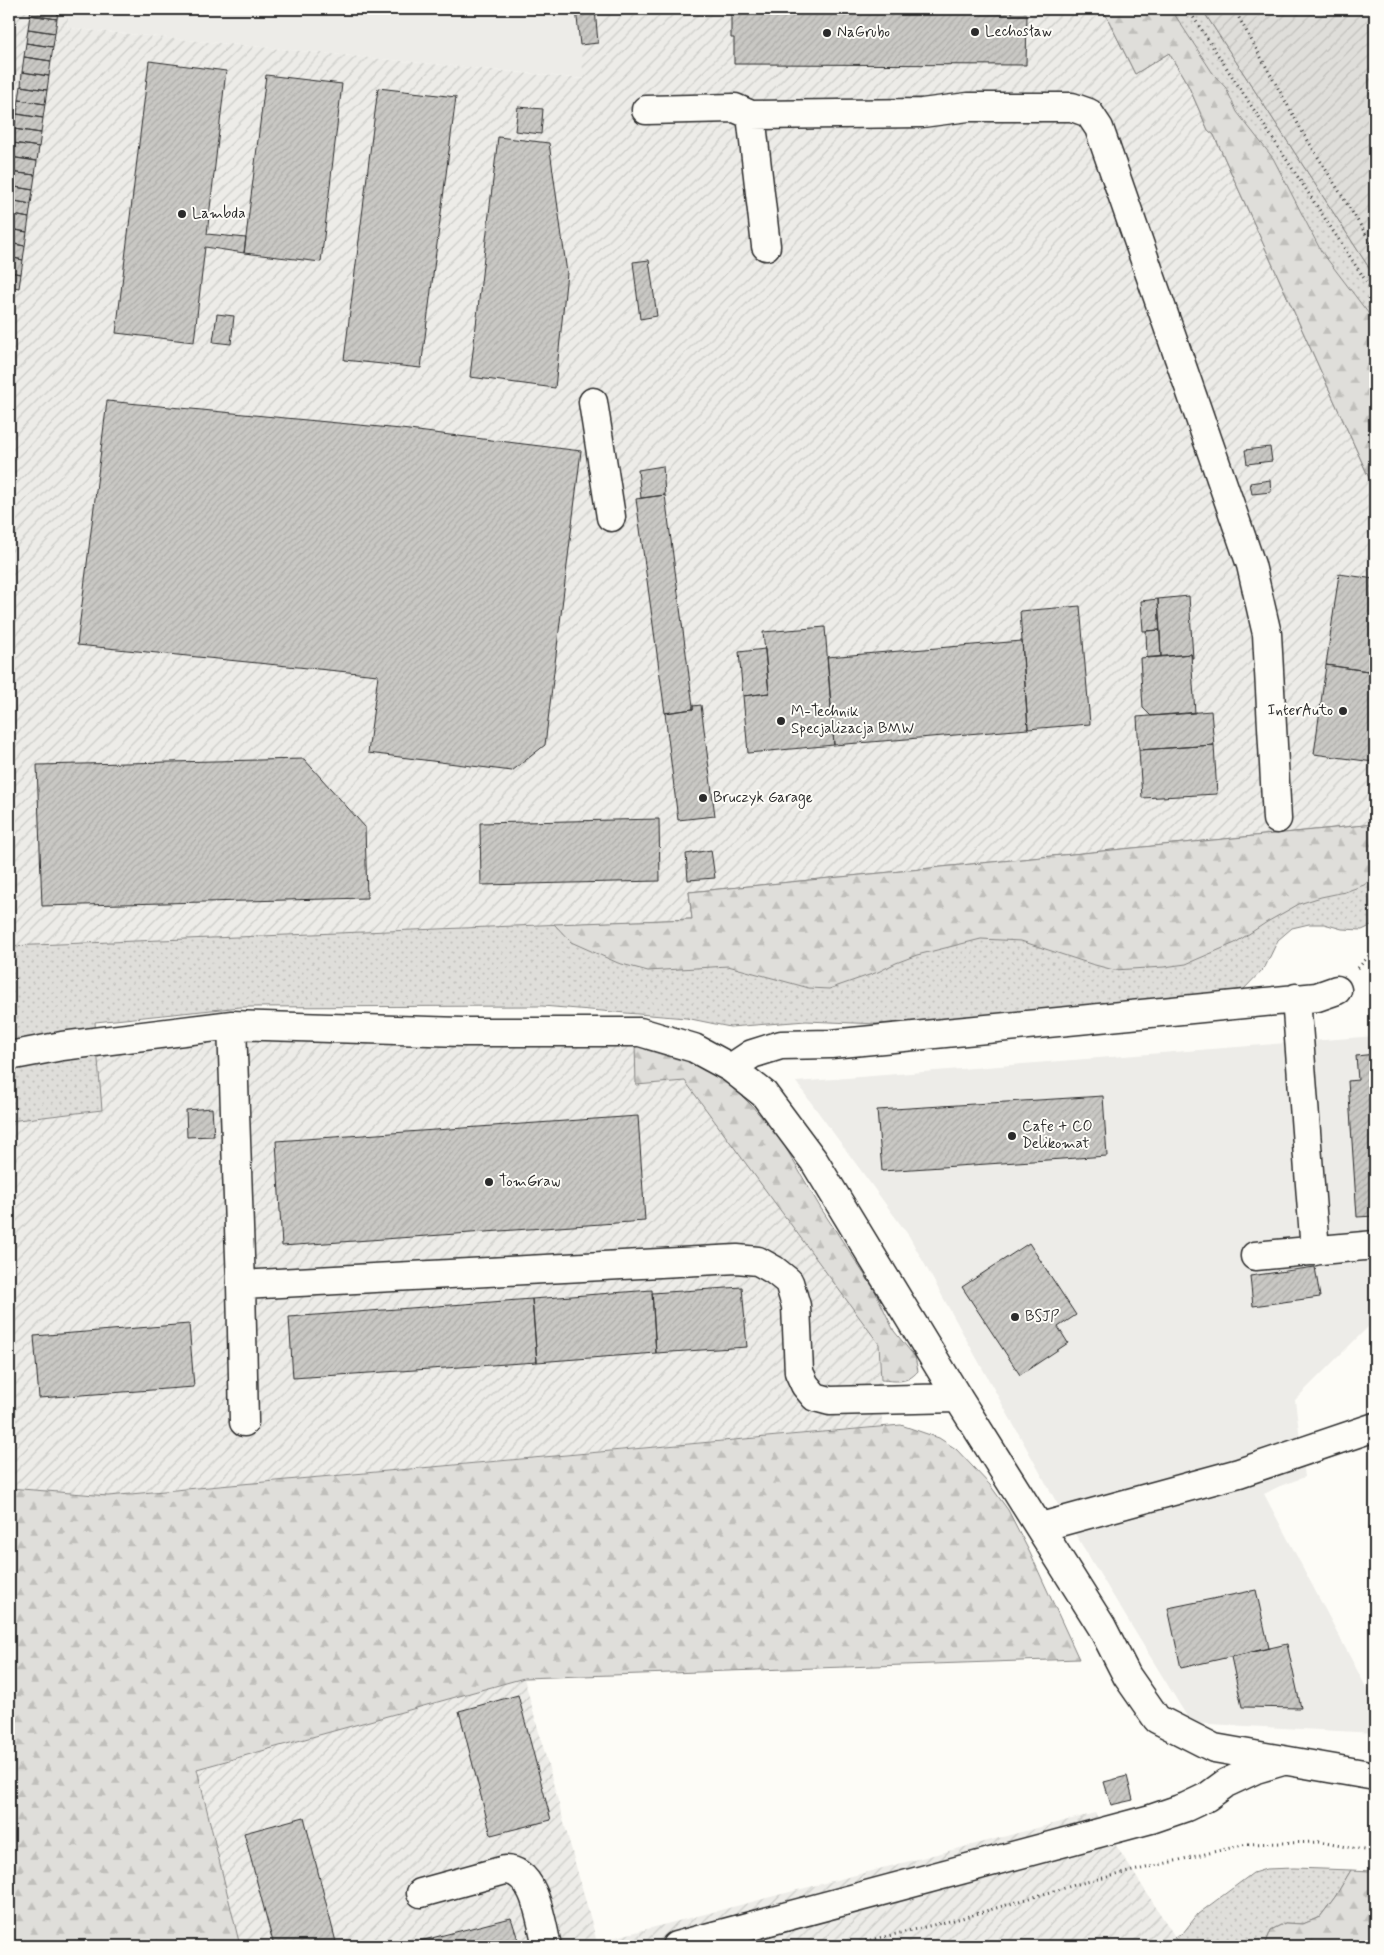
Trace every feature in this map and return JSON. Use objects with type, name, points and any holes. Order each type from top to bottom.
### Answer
[{"type":"lane","points":[[646,110],[735,108],[751,115],[922,114],[968,107],[1072,106],[1089,113],[1099,128],[1251,565],[1267,634],[1277,819]]},
{"type":"lane","points":[[751,115],[766,246]]},
{"type":"lane","points":[[593,402],[611,518]]},
{"type":"lane","points":[[731,1068],[752,1054],[781,1045],[841,1043],[1317,997],[1337,990]]},
{"type":"lane","points":[[1296,998],[1316,1251]]},
{"type":"lane","points":[[232,1025],[244,1422]]},
{"type":"lane","points":[[9,1056],[62,1046],[232,1025],[462,1032],[640,1032],[694,1048],[731,1068],[764,1094],[814,1162],[958,1398],[1041,1527],[1102,1627],[1127,1676],[1157,1718],[1214,1748],[1375,1776]]},
{"type":"lane","points":[[1255,1256],[1375,1245]]},
{"type":"lane","points":[[241,1285],[737,1259],[758,1261],[774,1270],[789,1282],[796,1306],[799,1372],[805,1385],[815,1397],[830,1401],[958,1398]]},
{"type":"lane","points":[[1041,1527],[1239,1473],[1375,1427]]},
{"type":"lane","points":[[676,1946],[1151,1819],[1186,1807],[1207,1797],[1226,1783],[1256,1769],[1285,1760]]},
{"type":"lane","points":[[421,1893],[505,1870],[513,1870],[529,1884],[534,1894],[547,1946]]},
{"type":"path","points":[[1188,9],[1375,295]]},
{"type":"path","points":[[1234,9],[1302,131],[1375,249]]},
{"type":"path","points":[[846,1946],[962,1918],[1078,1884],[1247,1844],[1319,1842],[1375,1852]]},
{"type":"shaded area","points":[[9,9],[69,9],[67,28],[584,79],[576,9],[1103,9],[1135,73],[1169,53],[1188,85],[1208,130],[1214,135],[1375,491],[1375,824],[689,892],[692,919],[9,946]]},
{"type":"shaded area","points":[[69,9],[576,9],[585,79],[67,28]]},
{"type":"shaded area","points":[[244,1035],[635,1043],[685,1081],[879,1344],[882,1426],[108,1496],[9,1488],[9,1121],[102,1110],[97,1052]]},
{"type":"shaded area","points":[[1375,1036],[1375,1320],[1295,1400],[1305,1477],[1264,1494],[1375,1704],[1375,1733],[1191,1723],[1063,1514],[909,1236],[796,1082]]},
{"type":"shaded area","points":[[524,1678],[597,1942],[1095,1813],[1181,1946],[240,1946],[197,1769]]},
{"type":"green space","points":[[1103,9],[1202,9],[1375,277],[1375,491],[1214,135],[1208,130],[1188,85],[1169,53],[1135,74]]},
{"type":"green space","points":[[1103,9],[1171,9],[1214,75],[1226,88],[1237,112],[1273,158],[1321,251],[1375,322],[1375,491],[1214,135],[1208,130],[1188,85],[1169,53],[1135,74]]},
{"type":"green space","points":[[1202,9],[1375,9],[1375,277]]},
{"type":"green space","points":[[1375,824],[1375,924],[1362,930],[1342,929],[1324,924],[1309,924],[1292,928],[1278,940],[1265,967],[1242,991],[1155,1003],[878,1024],[806,1021],[730,1027],[686,1018],[542,1006],[241,1007],[95,1022],[102,1110],[9,1121],[9,946],[692,919],[689,892]]},
{"type":"green space","points":[[1375,824],[1375,876],[1364,885],[1299,904],[1235,943],[1186,964],[1164,967],[1114,970],[1021,941],[981,939],[917,955],[878,972],[829,989],[809,988],[728,966],[648,971],[618,963],[571,942],[554,924],[692,919],[689,892]]},
{"type":"green space","points":[[635,1043],[647,1050],[677,1059],[692,1061],[728,1082],[780,1138],[820,1207],[874,1289],[894,1331],[915,1357],[918,1371],[914,1375],[901,1381],[881,1380],[879,1344],[685,1081],[636,1085]]},
{"type":"green space","points":[[901,1425],[939,1438],[956,1449],[990,1485],[1008,1510],[1030,1553],[1079,1659],[524,1678],[197,1769],[240,1946],[9,1946],[9,1488],[108,1496]]},
{"type":"green space","points":[[1266,1869],[1351,1870],[1335,1897],[1320,1917],[1303,1924],[1285,1923],[1271,1930],[1265,1946],[1181,1946],[1174,1937],[1183,1933],[1198,1914],[1253,1873]]},
{"type":"green space","points":[[1351,1870],[1375,1873],[1375,1946],[1265,1946],[1271,1930],[1285,1923],[1303,1924],[1320,1917],[1335,1897]]},
{"type":"building","points":[[31,9],[58,9],[57,19],[30,15]]},
{"type":"building","points":[[576,9],[595,9],[598,43],[580,45]]},
{"type":"building","points":[[734,9],[1012,9],[1012,14],[1027,14],[1026,65],[734,64],[734,38],[731,38],[731,14],[734,14]]},
{"type":"building","points":[[30,15],[57,19],[55,33],[28,29]]},
{"type":"building","points":[[28,29],[55,33],[53,47],[26,43]]},
{"type":"building","points":[[26,43],[53,47],[51,61],[24,57]]},
{"type":"building","points":[[24,57],[51,61],[49,76],[22,72]]},
{"type":"building","points":[[149,61],[226,71],[207,234],[246,238],[244,253],[205,247],[194,342],[116,333]]},
{"type":"building","points":[[22,72],[49,76],[47,90],[21,86]]},
{"type":"building","points":[[266,75],[342,84],[321,262],[244,253]]},
{"type":"building","points":[[21,86],[47,90],[45,104],[19,100]]},
{"type":"building","points":[[378,88],[456,97],[421,368],[344,360]]},
{"type":"building","points":[[19,100],[45,104],[43,118],[17,114]]},
{"type":"building","points":[[518,107],[543,109],[541,134],[515,131]]},
{"type":"building","points":[[17,114],[43,118],[41,133],[14,129]]},
{"type":"building","points":[[14,129],[41,133],[39,147],[13,143]]},
{"type":"building","points":[[498,137],[549,143],[567,273],[555,388],[470,377]]},
{"type":"building","points":[[13,143],[39,147],[37,161],[10,157]]},
{"type":"building","points":[[10,157],[37,161],[35,175],[9,172]]},
{"type":"building","points":[[9,172],[35,175],[33,190],[9,186]]},
{"type":"building","points":[[9,186],[33,190],[31,204],[9,200]]},
{"type":"building","points":[[9,200],[31,204],[29,218],[9,214]]},
{"type":"building","points":[[9,214],[29,218],[27,232],[9,229]]},
{"type":"building","points":[[9,229],[27,232],[25,246],[9,243]]},
{"type":"building","points":[[9,243],[25,246],[23,260],[9,257]]},
{"type":"building","points":[[9,257],[23,260],[21,274],[9,272]]},
{"type":"building","points":[[649,260],[657,316],[640,319],[633,262]]},
{"type":"building","points":[[9,272],[21,274],[19,288],[9,286]]},
{"type":"building","points":[[217,314],[234,316],[231,344],[213,342]]},
{"type":"building","points":[[107,401],[401,429],[581,451],[545,745],[512,771],[368,753],[378,675],[77,645]]},
{"type":"building","points":[[1270,447],[1272,461],[1247,464],[1245,450]]},
{"type":"building","points":[[663,466],[665,495],[641,498],[638,470]]},
{"type":"building","points":[[1270,480],[1271,492],[1252,494],[1250,483]]},
{"type":"building","points":[[665,495],[693,709],[665,713],[636,499]]},
{"type":"building","points":[[1339,574],[1375,579],[1375,672],[1326,665]]},
{"type":"building","points":[[1189,596],[1193,658],[1191,654],[1161,657],[1158,599]]},
{"type":"building","points":[[1158,599],[1160,630],[1143,631],[1141,601]]},
{"type":"building","points":[[1080,606],[1090,724],[1028,729],[1020,611]]},
{"type":"building","points":[[825,627],[834,745],[748,753],[743,696],[769,693],[763,632]]},
{"type":"building","points":[[1160,630],[1161,657],[1147,658],[1146,631]]},
{"type":"building","points":[[1022,641],[1028,729],[834,745],[827,657]]},
{"type":"building","points":[[765,649],[769,693],[743,696],[739,652]]},
{"type":"building","points":[[1191,654],[1195,713],[1151,716],[1143,708],[1140,658]]},
{"type":"building","points":[[1326,665],[1375,672],[1375,743],[1373,762],[1314,754]]},
{"type":"building","points":[[701,705],[715,816],[678,820],[665,713],[693,709],[693,706]]},
{"type":"building","points":[[1211,711],[1214,745],[1139,750],[1137,717]]},
{"type":"building","points":[[1214,745],[1217,794],[1142,798],[1139,750]]},
{"type":"building","points":[[304,759],[365,827],[367,898],[42,906],[37,765]]},
{"type":"building","points":[[659,819],[660,881],[481,885],[480,823]]},
{"type":"building","points":[[711,850],[715,878],[688,880],[686,854]]},
{"type":"building","points":[[1375,1054],[1375,1216],[1357,1217],[1348,1081],[1358,1080],[1356,1056]]},
{"type":"building","points":[[1103,1096],[1107,1156],[882,1171],[877,1110]]},
{"type":"building","points":[[212,1108],[214,1136],[187,1137],[186,1110]]},
{"type":"building","points":[[638,1116],[645,1221],[282,1246],[276,1141]]},
{"type":"building","points":[[9,1140],[11,1246],[9,1246]]},
{"type":"building","points":[[1029,1243],[1076,1315],[1058,1327],[1068,1343],[1020,1375],[962,1287]]},
{"type":"building","points":[[1315,1267],[1320,1297],[1253,1306],[1250,1276]]},
{"type":"building","points":[[742,1287],[747,1347],[656,1353],[652,1293]]},
{"type":"building","points":[[652,1290],[656,1353],[537,1362],[532,1299]]},
{"type":"building","points":[[532,1299],[537,1362],[293,1378],[289,1317]]},
{"type":"building","points":[[189,1324],[194,1387],[39,1398],[34,1336]]},
{"type":"building","points":[[1256,1590],[1269,1648],[1181,1668],[1168,1608]]},
{"type":"building","points":[[1287,1644],[1301,1708],[1242,1707],[1231,1657]]},
{"type":"building","points":[[518,1695],[551,1820],[491,1835],[459,1711]]},
{"type":"building","points":[[1127,1776],[1133,1800],[1111,1805],[1104,1782]]},
{"type":"building","points":[[304,1817],[336,1942],[319,1946],[274,1946],[244,1833]]},
{"type":"building","points":[[511,1918],[520,1946],[400,1946]]},
{"type":"place","name":"Lechosław","points":[[975,32]]},
{"type":"place","name":"NaGrubo","points":[[827,33]]},
{"type":"place","name":"Lambda","points":[[182,214]]},
{"type":"place","name":"InterAuto","points":[[1343,711]]},
{"type":"place","name":"M-Technik Specjalizacja BMW","points":[[781,721]]},
{"type":"place","name":"Bruczyk Garage","points":[[703,798]]},
{"type":"place","name":"Cafe + CO Delikomat","points":[[1012,1136]]},
{"type":"place","name":"TomGraw","points":[[489,1182]]},
{"type":"place","name":"BSJP","points":[[1015,1317]]}]
